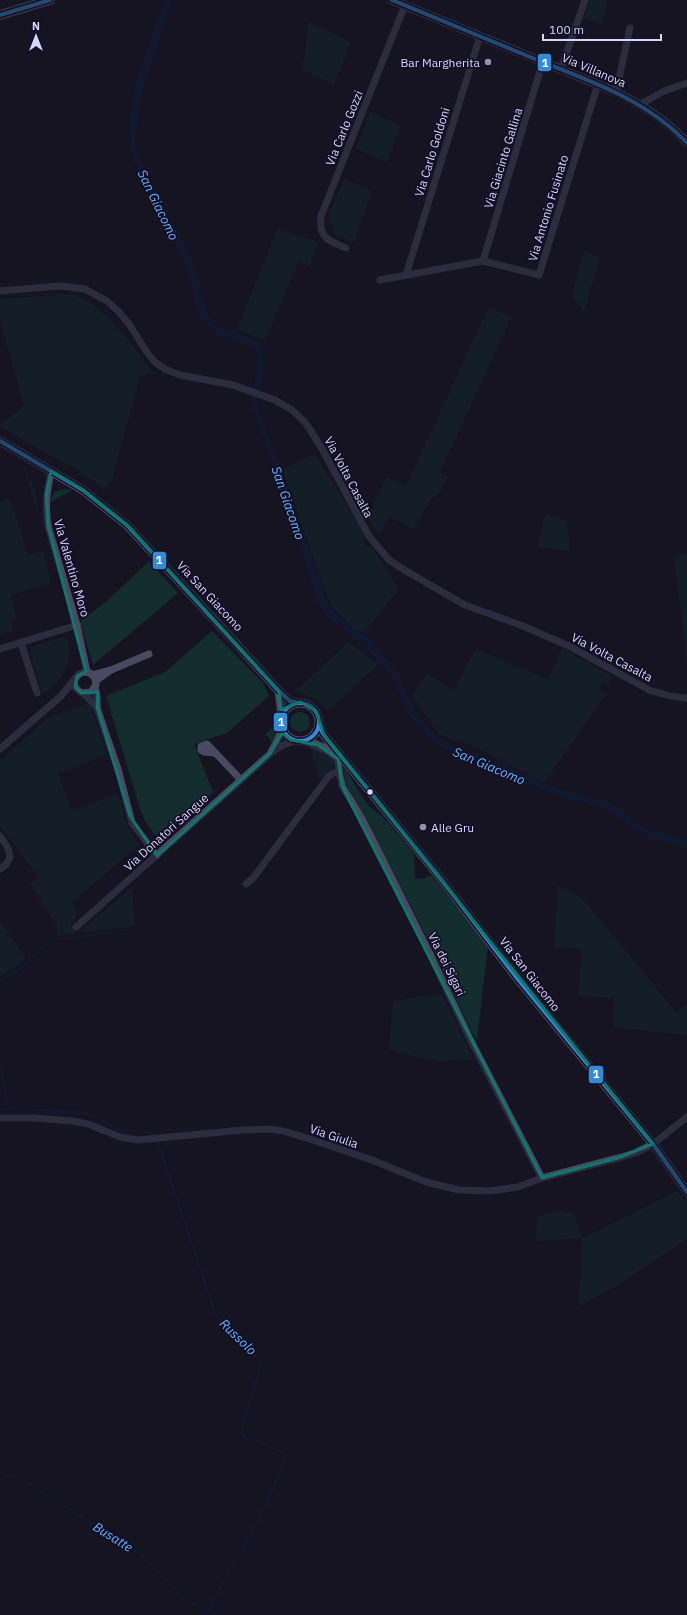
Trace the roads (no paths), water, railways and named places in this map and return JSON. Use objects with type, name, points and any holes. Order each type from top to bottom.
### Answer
[{"type":"main road","points":[[0,15],[50,0]]},
{"type":"street","name":"Via Villanova","points":[[392,0],[616,92],[640,104],[663,119],[687,142]]},
{"type":"street","points":[[561,69],[585,0]]},
{"type":"street","name":"Via Carlo Gozzi","points":[[346,248],[330,242],[324,236],[320,224],[321,216],[405,5]]},
{"type":"street","points":[[616,92],[630,28]]},
{"type":"street","name":"Via Carlo Goldoni","points":[[406,275],[480,36]]},
{"type":"street","name":"Via Giacinto Gallina","points":[[483,261],[543,61]]},
{"type":"street","points":[[640,104],[664,91],[687,83]]},
{"type":"street","name":"Via Antonio Fusinato","points":[[380,280],[483,261],[539,275],[598,84]]},
{"type":"street","name":"Via Volta Casalta","points":[[0,291],[59,286],[85,288],[107,301],[119,312],[129,324],[148,354],[156,363],[165,369],[180,375],[233,385],[275,400],[292,410],[305,422],[321,447],[366,531],[390,560],[406,571],[465,605],[524,626],[569,646],[649,690],[670,696],[687,698]]},
{"type":"street","name":"Via San Giacomo","points":[[0,442],[83,490],[127,525],[279,691],[290,701],[298,703]]},
{"type":"street","name":"Via Valentino Moro","points":[[51,471],[46,495],[47,520],[77,625],[80,648],[79,674]]},
{"type":"street","points":[[0,649],[77,625]]},
{"type":"street","points":[[21,643],[37,693]]},
{"type":"street","name":"Via Valentino Moro","points":[[80,648],[92,679],[97,698],[97,707],[118,769],[132,823],[157,856]]},
{"type":"street","points":[[0,749],[61,696],[79,674],[92,679],[149,654]]},
{"type":"street","points":[[61,696],[91,692],[92,679]]},
{"type":"street","points":[[74,681],[75,687],[82,693]]},
{"type":"street","points":[[279,691],[282,714]]},
{"type":"street","name":"Via Valentino Moro","points":[[82,693],[97,707]]},
{"type":"street","points":[[298,703],[307,704],[316,711],[319,717],[319,726],[315,734],[306,741],[294,741],[286,736],[282,729],[280,720],[282,714],[287,708],[298,703]]},
{"type":"street","name":"Via San Giacomo","points":[[319,726],[324,735],[439,876],[517,978],[653,1144],[687,1192]]},
{"type":"street","name":"Via Donatori Sangue","points":[[270,754],[282,729]]},
{"type":"street","name":"Via Donatori Sangue","points":[[76,927],[270,754],[281,746],[294,741]]},
{"type":"street","name":"Via San Giacomo","points":[[306,741],[326,749],[354,771]]},
{"type":"street","points":[[215,752],[241,780]]},
{"type":"street","name":"Via dei Sigari","points":[[338,759],[342,786],[381,856],[470,1038],[542,1178]]},
{"type":"street","points":[[246,884],[254,877],[328,777],[333,773],[339,772]]},
{"type":"street","points":[[0,836],[8,848],[10,857],[6,865],[0,869]]},
{"type":"street","name":"Via Giulia","points":[[0,1118],[35,1118],[72,1121],[88,1124],[120,1137],[138,1140],[256,1129],[283,1131],[372,1160],[426,1182],[470,1191],[489,1191],[518,1187],[542,1178],[618,1158],[653,1144],[687,1117]]},
{"type":"water","points":[[167,0],[171,0],[141,93],[135,136],[136,152],[194,267],[205,309],[211,321],[218,328],[239,334],[258,342],[263,349],[263,374],[256,406],[287,486],[326,600],[339,618],[367,637],[398,672],[409,699],[419,717],[437,738],[457,748],[499,762],[555,788],[607,802],[619,808],[644,828],[657,833],[679,837],[687,841],[687,846],[649,836],[605,807],[547,791],[483,761],[446,749],[430,737],[406,709],[396,680],[388,669],[366,645],[330,617],[319,602],[295,520],[253,404],[259,354],[256,347],[220,334],[209,327],[200,312],[190,270],[133,156],[132,135],[134,115],[141,76]]},
{"type":"waterway","name":"San Giacomo","points":[[156,201],[141,174],[133,155],[132,124],[137,88],[142,70],[167,0]]},
{"type":"waterway","name":"San Giacomo","points":[[159,207],[190,270],[193,285]]},
{"type":"waterway","name":"San Giacomo","points":[[194,289],[198,306],[208,325],[221,333],[256,347],[259,354],[258,369]]},
{"type":"waterway","name":"San Giacomo","points":[[257,374],[253,404],[296,523]]},
{"type":"waterway","name":"San Giacomo","points":[[298,530],[319,602],[330,617],[337,623]]},
{"type":"waterway","name":"San Giacomo","points":[[344,628],[366,645],[391,673]]},
{"type":"waterway","name":"San Giacomo","points":[[398,686],[402,698]]},
{"type":"waterway","name":"San Giacomo","points":[[407,710],[430,737],[446,749],[483,761],[547,791],[605,807],[649,836],[687,846]]},
{"type":"waterway","points":[[0,981],[13,974],[50,941],[133,929]]},
{"type":"waterway","points":[[0,1064],[8,1108]]},
{"type":"waterway","name":"Russolo","points":[[0,1110],[8,1108],[85,1113],[96,1117],[118,1130],[146,1131],[152,1133],[161,1152],[216,1316],[247,1349],[259,1358],[261,1365],[242,1429],[244,1437],[281,1451],[286,1454],[286,1457],[267,1503],[208,1611]]},
{"type":"waterway","name":"Busatte","points":[[0,1473],[16,1477],[31,1485],[142,1555],[183,1598],[217,1615]]},
{"type":"place","name":"Bar Margherita","points":[[488,62]]},
{"type":"place","name":"Alle Gru","points":[[423,827]]}]
